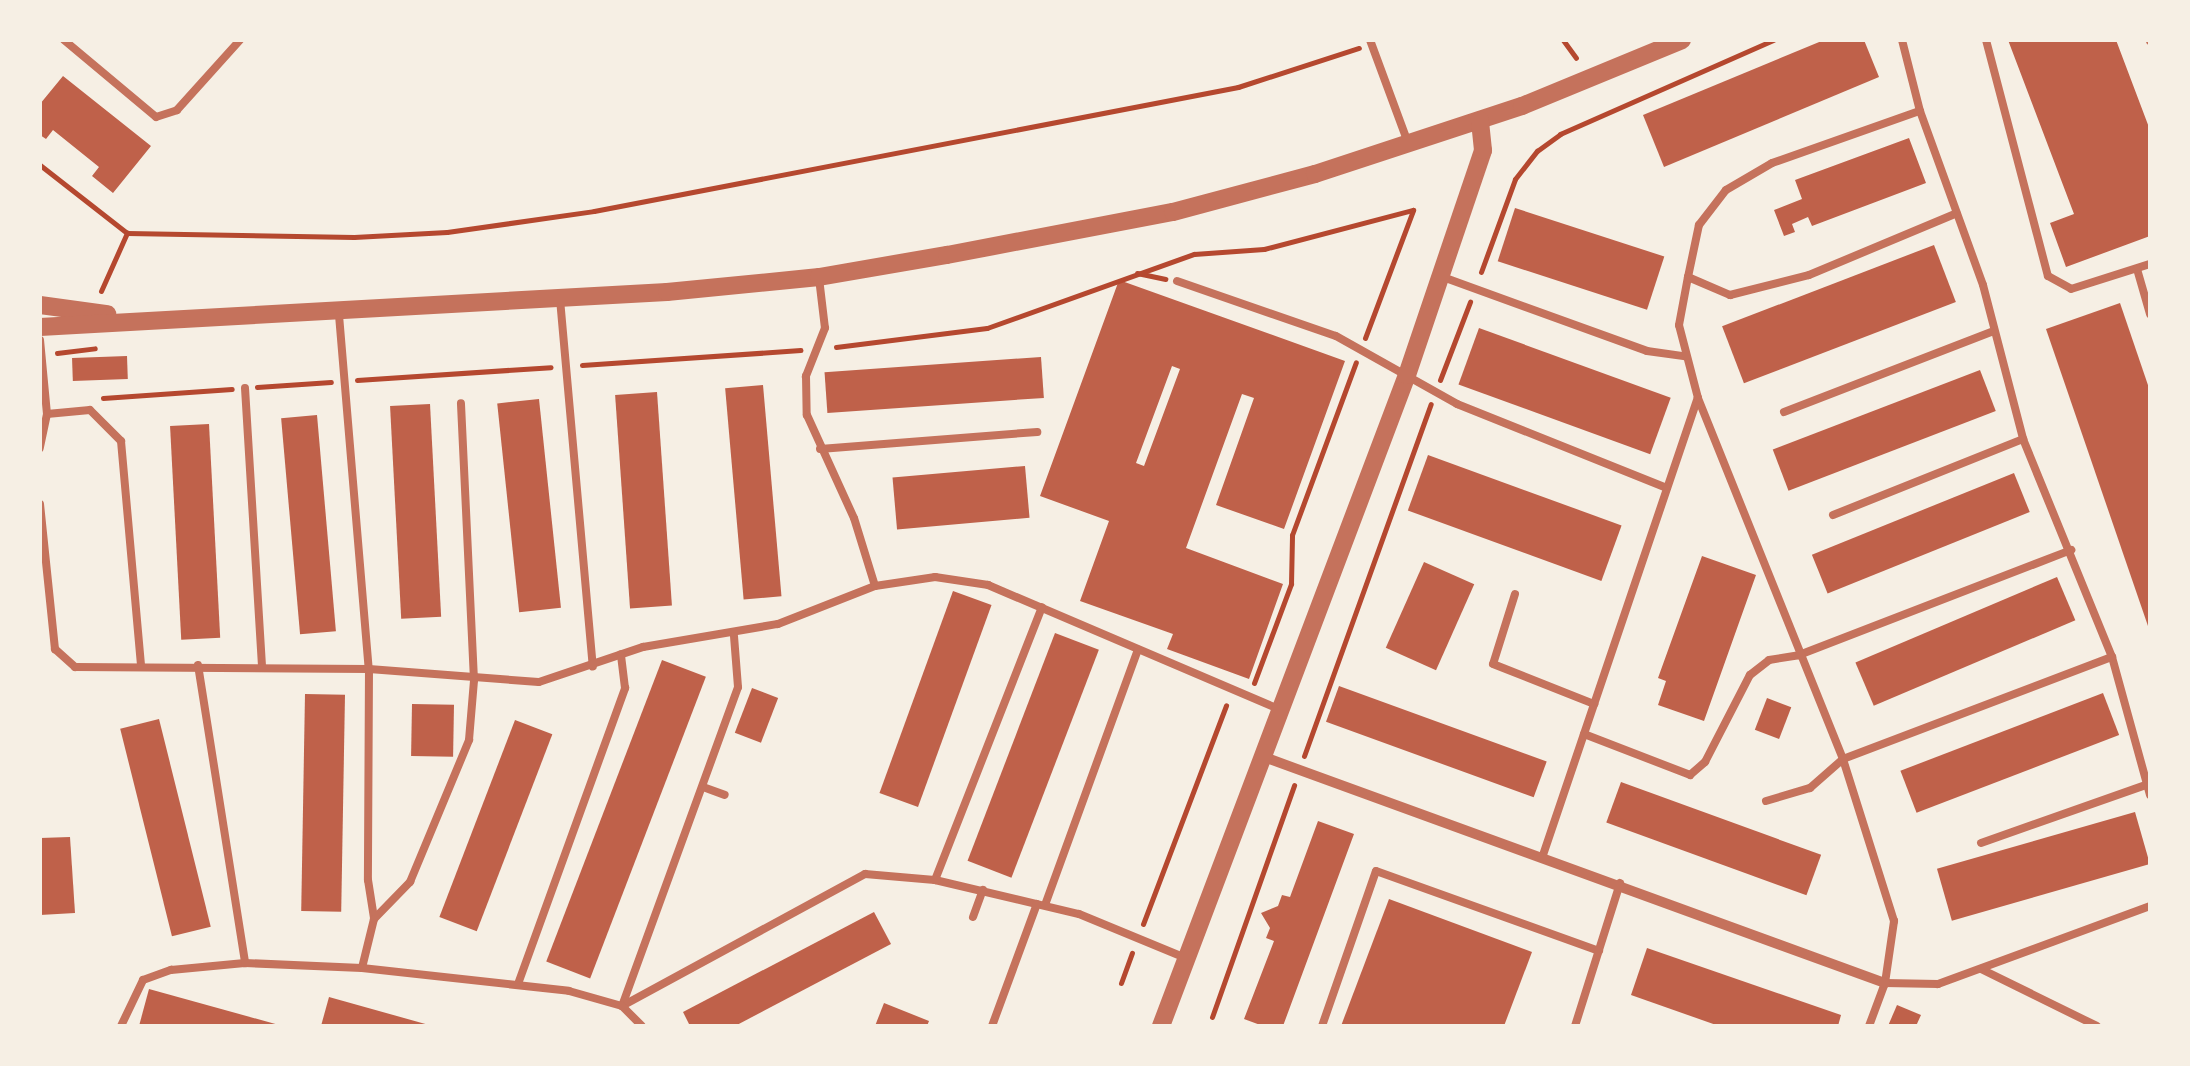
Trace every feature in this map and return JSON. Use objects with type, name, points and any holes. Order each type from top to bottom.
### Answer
[{"type":"street","points":[[40,327],[148,318],[339,314],[819,277],[1173,212],[1409,145],[1682,40]]},
{"type":"street","points":[[1161,1026],[1406,375],[1484,150],[1480,120]]},
{"type":"street","points":[[40,305],[148,318]]},
{"type":"street","points":[[1264,757],[1620,883],[1886,984]]},
{"type":"lane","points":[[64,40],[156,117],[177,110],[240,40]]},
{"type":"lane","points":[[1902,40],[1920,111],[1983,285],[1991,332],[2023,439],[2112,658],[2150,795]]},
{"type":"lane","points":[[1986,40],[2048,276],[2071,289],[2150,264]]},
{"type":"lane","points":[[1372,42],[1409,145]]},
{"type":"lane","points":[[1869,1026],[1886,984],[1894,921],[1843,759],[1698,398],[1684,356],[1680,325],[1699,224],[1726,190],[1772,162],[1920,111]]},
{"type":"lane","points":[[1688,277],[1730,295],[1809,275],[1957,213]]},
{"type":"lane","points":[[2137,269],[2150,314]]},
{"type":"lane","points":[[1440,276],[1646,351],[1684,356]]},
{"type":"lane","points":[[819,277],[825,328],[804,391],[820,449],[854,518],[875,586]]},
{"type":"lane","points":[[1176,281],[1336,336],[1435,391],[1667,488]]},
{"type":"lane","points":[[560,299],[593,667]]},
{"type":"lane","points":[[339,314],[369,669],[368,880],[374,918],[362,968]]},
{"type":"lane","points":[[1784,412],[1991,332]]},
{"type":"lane","points":[[40,340],[48,414],[40,448]]},
{"type":"lane","points":[[245,388],[262,666]]},
{"type":"lane","points":[[1542,858],[1698,398]]},
{"type":"lane","points":[[374,918],[410,882],[469,740],[474,680],[462,404]]},
{"type":"lane","points":[[48,414],[90,410],[121,441],[140,666]]},
{"type":"lane","points":[[820,449],[1037,432]]},
{"type":"lane","points":[[1833,515],[2023,439]]},
{"type":"lane","points":[[40,504],[57,658],[75,667],[198,664],[369,669],[539,682],[593,667],[621,654],[734,636],[875,586],[960,580],[1042,606],[1281,710]]},
{"type":"lane","points":[[1584,734],[1690,775],[1705,762],[1750,675],[1769,660],[1799,655],[2071,550]]},
{"type":"lane","points":[[1515,594],[1493,664],[1594,704]]},
{"type":"lane","points":[[936,880],[1042,606]]},
{"type":"lane","points":[[622,1006],[738,687],[734,636]]},
{"type":"lane","points":[[992,1026],[1138,649]]},
{"type":"lane","points":[[518,984],[624,688],[621,654]]},
{"type":"lane","points":[[1766,801],[1810,788],[1843,759],[2112,658]]},
{"type":"lane","points":[[198,664],[245,963]]},
{"type":"lane","points":[[1982,843],[2146,784]]},
{"type":"lane","points":[[703,787],[725,795]]},
{"type":"lane","points":[[1322,1026],[1376,871],[1599,950]]},
{"type":"lane","points":[[622,1006],[865,874],[936,880],[1041,904],[1187,959]]},
{"type":"lane","points":[[1575,1026],[1620,883]]},
{"type":"lane","points":[[973,916],[982,890]]},
{"type":"lane","points":[[1886,984],[1938,984],[2150,906]]},
{"type":"lane","points":[[121,1026],[143,980],[170,970],[245,963],[362,968],[518,984],[622,1006],[642,1026]]},
{"type":"lane","points":[[1981,969],[2098,1026]]},
{"type":"path","points":[[1564,40],[1576,58]]},
{"type":"path","points":[[1212,1017],[1435,391],[1515,179],[1536,151],[1560,134],[1774,40]]},
{"type":"path","points":[[40,164],[127,233],[396,236],[594,211],[1238,86],[1372,42]]},
{"type":"path","points":[[86,399],[818,349],[987,328],[1134,272],[1194,254],[1264,250],[1414,210],[1292,536],[1291,584],[1254,684],[1227,702],[1120,983]]},
{"type":"path","points":[[101,291],[127,233]]},
{"type":"path","points":[[1134,272],[1176,281]]},
{"type":"path","points":[[42,354],[103,347]]},
{"type":"building","points":[[1824,40],[1864,40],[1879,77],[1664,167],[1643,115]]},
{"type":"building","points":[[2008,40],[2116,40],[2150,130],[2150,236],[2066,267],[2050,223],[2074,214]]},
{"type":"building","points":[[63,76],[151,146],[113,193],[92,176],[99,167],[53,130],[46,139],[40,135],[40,104]]},
{"type":"building","points":[[1909,138],[1926,183],[1812,226],[1808,217],[1792,224],[1795,232],[1784,236],[1774,210],[1802,199],[1795,180]]},
{"type":"building","points":[[1515,208],[1664,257],[1647,310],[1498,261]]},
{"type":"building","points":[[1934,245],[1956,302],[1744,383],[1722,326]]},
{"type":"building","points":[[1119,280],[1345,361],[1284,529],[1216,505],[1254,398],[1242,394],[1186,548],[1283,584],[1249,679],[1167,649],[1173,634],[1080,601],[1109,521],[1040,496]],"holes":[[[1172,366],[1180,369],[1144,466],[1136,463]]]},
{"type":"building","points":[[2120,303],[2150,391],[2149,629],[2046,329]]},
{"type":"building","points":[[1479,328],[1671,398],[1650,454],[1458,384]]},
{"type":"building","points":[[127,356],[128,379],[73,381],[72,358]]},
{"type":"building","points":[[1041,357],[1044,398],[827,413],[825,372]]},
{"type":"building","points":[[1980,370],[1996,411],[1789,491],[1773,450]]},
{"type":"building","points":[[763,385],[781,596],[744,600],[725,388]]},
{"type":"building","points":[[657,392],[672,605],[630,608],[615,395]]},
{"type":"building","points":[[539,399],[561,608],[519,612],[497,403]]},
{"type":"building","points":[[430,404],[441,617],[401,619],[390,406]]},
{"type":"building","points":[[317,415],[336,631],[300,634],[281,418]]},
{"type":"building","points":[[209,424],[220,638],[181,640],[170,426]]},
{"type":"building","points":[[1428,455],[1622,525],[1601,581],[1408,510]]},
{"type":"building","points":[[1025,466],[1030,518],[897,529],[893,478]]},
{"type":"building","points":[[2014,473],[2030,512],[1828,594],[1812,555]]},
{"type":"building","points":[[1702,556],[1756,575],[1704,721],[1658,705],[1666,681],[1658,678]]},
{"type":"building","points":[[1424,562],[1474,584],[1436,670],[1386,648]]},
{"type":"building","points":[[2057,577],[2075,620],[1874,706],[1855,663]]},
{"type":"building","points":[[953,591],[992,605],[918,807],[879,793]]},
{"type":"building","points":[[1055,633],[1099,650],[1011,878],[968,861]]},
{"type":"building","points":[[662,660],[706,677],[590,978],[546,962]]},
{"type":"building","points":[[1339,686],[1547,762],[1534,797],[1326,722]]},
{"type":"building","points":[[752,688],[778,698],[761,743],[735,733]]},
{"type":"building","points":[[2103,693],[2119,735],[1917,813],[1900,771]]},
{"type":"building","points":[[305,694],[345,695],[341,912],[301,911]]},
{"type":"building","points":[[1767,698],[1791,707],[1779,739],[1755,730]]},
{"type":"building","points":[[412,704],[454,705],[453,757],[411,756]]},
{"type":"building","points":[[159,719],[211,927],[172,936],[120,729]]},
{"type":"building","points":[[515,720],[552,734],[477,931],[439,917]]},
{"type":"building","points":[[1621,782],[1821,855],[1806,895],[1606,822]]},
{"type":"building","points":[[2135,812],[2150,864],[1952,921],[1937,869]]},
{"type":"building","points":[[1318,821],[1354,834],[1283,1026],[1263,1026],[1244,1019],[1274,941],[1266,938],[1270,928],[1261,913],[1278,906],[1282,895],[1290,897]]},
{"type":"building","points":[[70,837],[75,913],[40,915],[40,838]]},
{"type":"building","points":[[1389,899],[1532,952],[1504,1026],[1341,1026]]},
{"type":"building","points":[[874,912],[891,944],[735,1026],[690,1026],[683,1012]]},
{"type":"building","points":[[1647,948],[1841,1015],[1838,1026],[1719,1026],[1631,995]]},
{"type":"building","points":[[149,989],[279,1025],[139,1026]]},
{"type":"building","points":[[329,997],[429,1025],[429,1026],[321,1026]]},
{"type":"building","points":[[884,1003],[929,1021],[927,1026],[875,1026]]},
{"type":"building","points":[[1897,1005],[1921,1015],[1916,1026],[1888,1026]]}]
